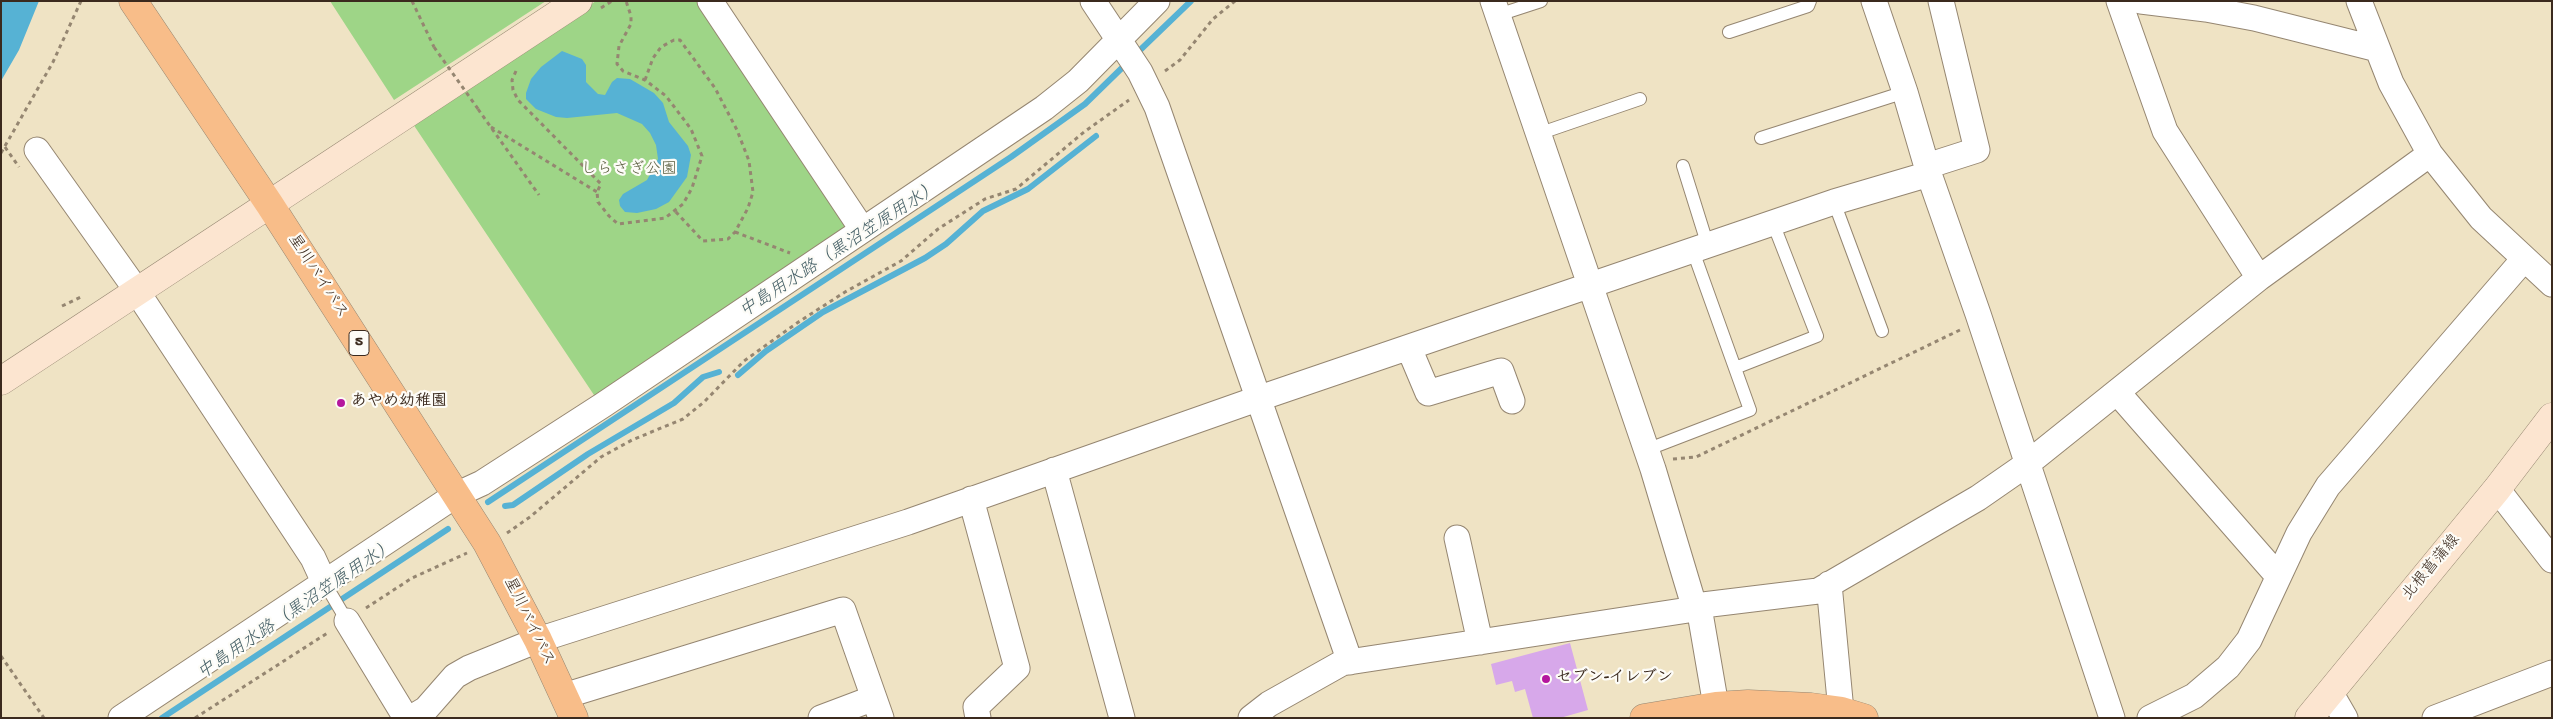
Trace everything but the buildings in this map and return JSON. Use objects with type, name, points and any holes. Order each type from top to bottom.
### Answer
[{"type":"main road","name":"星川バイパス","points":[[133,1],[270,205],[499,564],[538,640],[569,707]]},
{"type":"main road","points":[[1644,718],[1716,706],[1747,711],[1811,707],[1852,715]]},
{"type":"street","points":[[710,1],[862,230]]},
{"type":"street","points":[[1093,1],[1121,44],[1151,73],[1157,107],[1350,662]]},
{"type":"street","points":[[121,718],[327,588],[456,495],[482,484],[603,405],[1044,108],[1121,44],[1157,1]]},
{"type":"street","points":[[1874,1],[1905,92],[1928,170],[1980,320],[2112,718]]},
{"type":"street","points":[[411,718],[426,709],[456,676],[538,640],[971,499],[1257,399],[1773,224],[1928,170],[1977,150],[1941,1]]},
{"type":"street","points":[[2119,1],[2165,131],[2259,278]]},
{"type":"street","points":[[2142,1],[2205,5],[2377,49]]},
{"type":"street","points":[[2359,1],[2391,83],[2430,154],[2481,218],[2552,284]]},
{"type":"street","points":[[1,381],[137,294],[270,205],[587,7]]},
{"type":"street","points":[[1495,8],[1588,287],[1647,449],[1697,608],[1716,706]]},
{"type":"street","points":[[37,150],[137,294],[313,558],[327,588]]},
{"type":"street","points":[[1252,718],[1270,704],[1342,663],[1818,591],[1978,498],[2027,464],[2259,278],[2430,154]]},
{"type":"street","points":[[2150,718],[2194,696],[2228,667],[2249,640],[2299,533],[2328,486],[2524,259]]},
{"type":"street","points":[[1409,348],[1428,394],[1501,371],[1512,401]]},
{"type":"street","points":[[2117,392],[2278,576]]},
{"type":"street","name":"北根菖蒲線","points":[[2309,718],[2497,489],[2552,417]]},
{"type":"street","points":[[1054,470],[1122,718]]},
{"type":"street","points":[[2497,489],[2552,560]]},
{"type":"street","points":[[971,499],[1017,668],[976,707],[978,718]]},
{"type":"street","points":[[1457,538],[1480,642]]},
{"type":"street","points":[[1829,584],[1852,715]]},
{"type":"street","points":[[569,707],[843,610],[878,708],[821,718]]},
{"type":"street","points":[[346,619],[406,718]]},
{"type":"street","points":[[2435,718],[2552,673]]},
{"type":"street","points":[[2330,692],[2345,718]]},
{"type":"lane","points":[[1495,8],[1541,1]]},
{"type":"lane","points":[[1729,32],[1808,6],[1810,1]]},
{"type":"lane","points":[[1761,138],[1905,92]]},
{"type":"lane","points":[[1538,134],[1640,99]]},
{"type":"lane","points":[[1647,449],[1750,410],[1735,368],[1701,248],[1683,166]]},
{"type":"lane","points":[[1834,202],[1882,331]]},
{"type":"lane","points":[[1735,368],[1817,336],[1773,224]]},
{"type":"lane","points":[[327,588],[346,619]]},
{"type":"path","points":[[1,153],[53,62],[81,1]]},
{"type":"path","points":[[412,1],[434,47],[539,195]]},
{"type":"path","points":[[587,7],[612,1]]},
{"type":"path","points":[[518,68],[512,80],[513,90],[518,100],[601,184],[597,192],[598,202],[618,224],[665,218],[683,204],[692,188],[702,156],[691,129],[666,96],[645,80],[623,70],[617,64],[619,46],[631,24],[631,16],[626,1]]},
{"type":"path","points":[[1151,73],[1180,60],[1213,19],[1235,1]]},
{"type":"path","points":[[645,80],[653,58],[661,47],[674,40],[680,40],[715,88],[749,161],[753,192],[748,208],[735,232],[728,239],[703,241],[675,211]]},
{"type":"path","points":[[506,534],[530,517],[601,457],[632,440],[667,427],[696,410],[744,361],[797,323],[845,292],[901,261],[938,229],[985,199],[1016,189],[1084,132],[1133,97]]},
{"type":"path","points":[[491,128],[597,192]]},
{"type":"path","points":[[735,232],[796,256],[805,268]]},
{"type":"path","points":[[1647,449],[1664,460],[1696,457],[1855,378],[1980,320]]},
{"type":"path","points":[[195,718],[412,578],[473,550]]},
{"type":"path","points":[[1,656],[44,718]]},
{"type":"green space","points":[[330,1],[546,1],[394,100]]},
{"type":"green space","name":"しらさぎ公園","points":[[596,1],[703,1],[848,224],[845,231],[599,397],[594,395],[413,124]]},
{"type":"water","points":[[1,1],[39,1],[19,50],[1,81]]},
{"type":"water","points":[[562,51],[582,59],[586,65],[586,82],[598,94],[605,95],[612,82],[617,78],[630,79],[654,93],[663,103],[669,122],[688,146],[691,155],[687,177],[669,202],[656,209],[637,213],[625,212],[620,206],[619,200],[623,194],[647,180],[658,159],[656,145],[650,133],[642,124],[617,113],[567,118],[556,117],[536,109],[526,99],[531,79],[541,67]]},
{"type":"waterway","name":"中島用水路（黒沼笠原用水）","points":[[1136,54],[1191,1]]},
{"type":"waterway","name":"中島用水路（黒沼笠原用水）","points":[[488,502],[1011,157],[1085,104],[1127,63]]},
{"type":"waterway","points":[[738,375],[766,351],[823,312],[925,258],[946,244],[983,211],[1028,189],[1096,136]]},
{"type":"waterway","points":[[505,506],[513,505],[588,454],[674,403],[703,377],[719,372]]},
{"type":"waterway","name":"中島用水路（黒沼笠原用水）","points":[[162,718],[448,529]]},
{"type":"place","name":"あやめ幼稚園","points":[[341,403]]},
{"type":"place","name":"セブン-イレブン","points":[[1546,679]]}]
